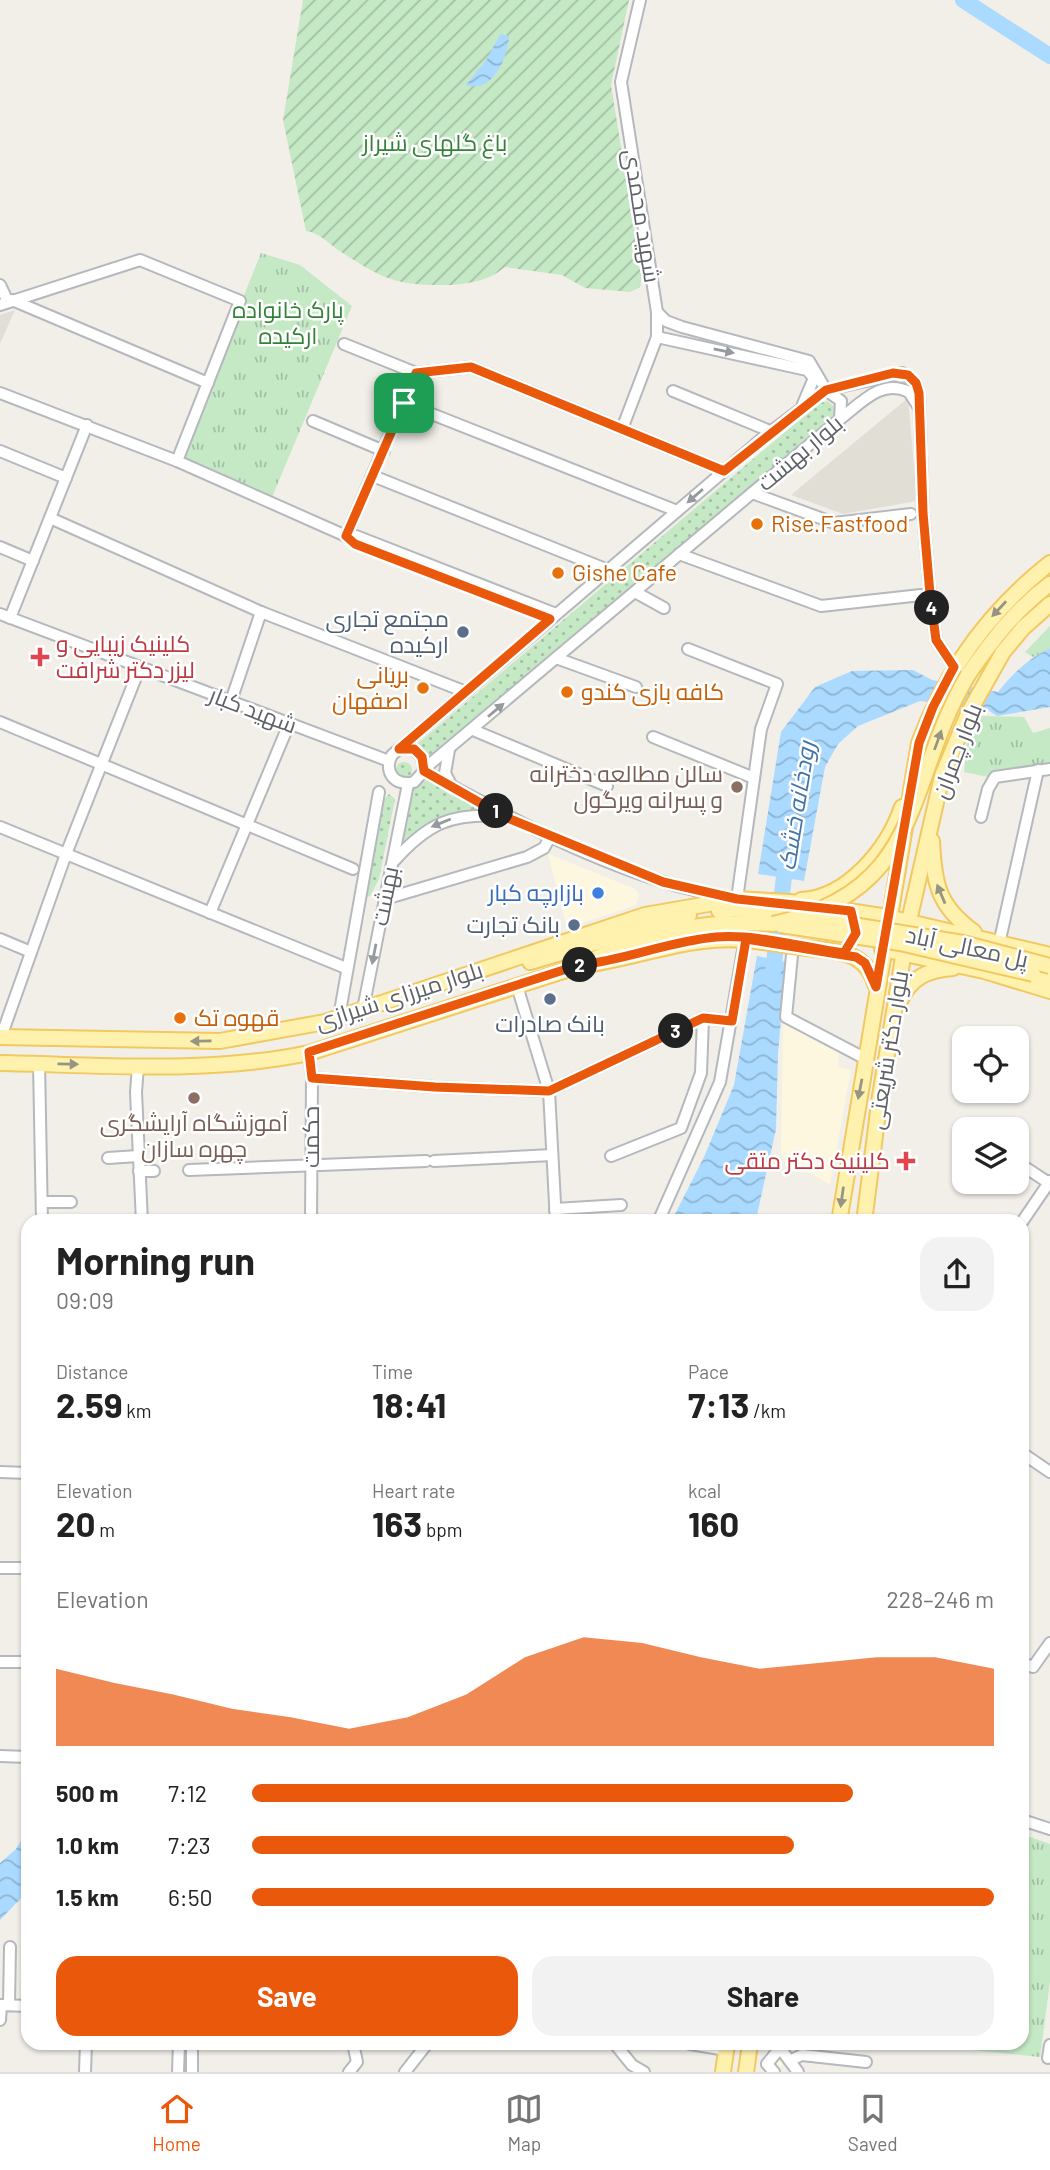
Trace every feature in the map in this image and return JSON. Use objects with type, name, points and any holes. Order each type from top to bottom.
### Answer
[{"type":"main road","name":"بلوار چمران","points":[[882,949],[919,743],[933,707],[951,673],[997,612],[1018,589],[1050,563]]},
{"type":"main road","points":[[773,924],[832,903],[862,883],[885,863],[904,833],[945,720],[968,674],[1007,622],[1050,584]]},
{"type":"main road","name":"بلوار چمران","points":[[909,921],[942,776],[968,713],[982,687],[1023,628],[1050,604]]},
{"type":"main road","name":"بلوار چمران","points":[[794,905],[830,892],[871,860],[900,813],[912,778]]},
{"type":"main road","points":[[932,827],[934,879],[941,896],[957,920],[993,943]]},
{"type":"main road","points":[[899,860],[906,866],[922,862]]},
{"type":"main road","name":"بلوار میرزای شیرازی","points":[[0,1037],[220,1041],[275,1033],[339,1017],[645,915],[737,899],[794,905]]},
{"type":"main road","points":[[449,981],[571,953],[696,914],[794,905],[909,921],[1050,955]]},
{"type":"main road","name":"پل معالی آباد","points":[[794,905],[1050,965]]},
{"type":"main road","points":[[851,911],[856,933],[844,953],[865,963],[876,987]]},
{"type":"main road","name":"بلوار دکتر شریعتی","points":[[865,1214],[909,921]]},
{"type":"main road","name":"پل معالی آباد","points":[[579,965],[666,931],[708,923],[748,922],[900,943],[1050,979]]},
{"type":"main road","points":[[930,959],[925,946],[928,933],[993,943]]},
{"type":"main road","name":"بلوار میرزای شیرازی","points":[[0,1063],[221,1065],[309,1052],[579,965],[616,961],[687,941],[719,937],[746,939],[844,953]]},
{"type":"main road","points":[[882,949],[1050,990]]},
{"type":"main road","name":"بلوار دکتر شریعتی","points":[[840,1214],[882,949]]},
{"type":"main road","points":[[895,1011],[904,992],[918,977],[932,971],[965,968]]},
{"type":"main road","points":[[849,1147],[860,1158],[873,1152]]},
{"type":"main road","points":[[846,1172],[859,1166],[870,1177]]},
{"type":"main road","points":[[723,2072],[726,2050]]},
{"type":"street","name":"شهید محمدی","points":[[622,429],[657,337],[657,312],[621,82],[640,0]]},
{"type":"street","points":[[7,302],[140,260],[240,301],[177,461]]},
{"type":"street","points":[[0,285],[7,302],[208,383]]},
{"type":"street","points":[[657,312],[666,321],[682,327],[809,361],[826,390],[841,401],[840,419]]},
{"type":"street","points":[[657,337],[807,370],[814,378],[814,383],[801,407]]},
{"type":"street","points":[[344,344],[416,373],[471,367],[724,471]]},
{"type":"street","points":[[346,536],[416,373]]},
{"type":"street","name":"بلوار بهشت","points":[[399,749],[770,431],[826,390],[902,373],[916,383],[918,406]]},
{"type":"street","name":"بلوار بهشت","points":[[424,770],[752,492],[882,388],[902,388],[909,392],[918,406]]},
{"type":"street","points":[[673,391],[770,431]]},
{"type":"street","points":[[0,393],[177,461],[346,536],[355,544],[553,617]]},
{"type":"street","points":[[404,403],[677,510]]},
{"type":"street","points":[[918,406],[923,513],[936,640],[951,673]]},
{"type":"street","points":[[313,421],[384,451]]},
{"type":"street","points":[[5,616],[33,561],[87,425]]},
{"type":"street","points":[[0,450],[66,478]]},
{"type":"street","points":[[373,476],[608,570]]},
{"type":"street","points":[[752,492],[834,523],[911,514]]},
{"type":"street","points":[[50,518],[261,612],[466,692]]},
{"type":"street","points":[[0,547],[33,561]]},
{"type":"street","points":[[679,554],[821,606],[921,596]]},
{"type":"street","points":[[635,592],[664,608]]},
{"type":"street","points":[[231,701],[261,612]]},
{"type":"street","name":"شهید کبار","points":[[5,616],[389,761]]},
{"type":"street","points":[[424,770],[418,779],[408,784],[392,777],[389,761],[399,749],[408,747],[419,752],[424,770],[505,817],[663,882],[737,899],[761,729],[776,684],[688,649]]},
{"type":"street","points":[[556,658],[636,687]]},
{"type":"street","points":[[0,1037],[66,854],[140,667]]},
{"type":"street","points":[[0,722],[353,869]]},
{"type":"street","points":[[210,913],[289,724]]},
{"type":"street","points":[[473,730],[607,786]]},
{"type":"street","points":[[653,737],[754,778]]},
{"type":"street","points":[[449,750],[445,773],[453,787]]},
{"type":"street","points":[[981,817],[988,789],[995,777],[1044,770],[993,943]]},
{"type":"street","name":"بهشت","points":[[363,1009],[408,784]]},
{"type":"street","points":[[339,1017],[379,792]]},
{"type":"street","points":[[392,863],[417,837],[437,824],[475,815],[505,817]]},
{"type":"street","points":[[0,827],[346,968]]},
{"type":"street","points":[[385,899],[527,857],[544,848],[550,837]]},
{"type":"street","points":[[0,939],[31,951]]},
{"type":"street","points":[[662,1214],[720,1082],[746,939]]},
{"type":"street","points":[[797,946],[786,1017],[866,1059]]},
{"type":"street","points":[[517,986],[549,1091],[555,1214]]},
{"type":"street","points":[[312,1078],[435,1087],[549,1091],[703,1018],[732,1021]]},
{"type":"street","points":[[611,1156],[681,1128],[701,1073],[703,1018]]},
{"type":"street","name":"حکمت","points":[[309,1052],[312,1078],[311,1214]]},
{"type":"street","points":[[39,1063],[42,1214]]},
{"type":"street","points":[[138,1066],[138,1156],[142,1214]]},
{"type":"street","points":[[188,1170],[552,1155]]},
{"type":"street","points":[[108,1158],[138,1156]]},
{"type":"street","points":[[1027,1214],[1049,1182],[1029,1170]]},
{"type":"street","points":[[139,1171],[154,1171]]},
{"type":"street","points":[[42,1202],[71,1202]]},
{"type":"street","points":[[555,1209],[621,1205]]},
{"type":"street","points":[[1029,1458],[1050,1472]]},
{"type":"street","points":[[0,1472],[21,1472]]},
{"type":"street","points":[[0,1568],[21,1569]]},
{"type":"street","points":[[1029,1664],[1050,1643]]},
{"type":"street","points":[[0,1662],[21,1662]]},
{"type":"street","points":[[0,1756],[21,1756]]},
{"type":"street","points":[[1029,1822],[1050,1829]]},
{"type":"street","points":[[0,2020],[5,2005],[10,1947]]},
{"type":"street","points":[[1048,2058],[1050,2045]]},
{"type":"street","points":[[85,2072],[86,2050]]},
{"type":"street","points":[[178,2050],[178,2071],[192,2071],[192,2050]]},
{"type":"street","points":[[349,2072],[357,2062],[354,2050]]},
{"type":"street","points":[[405,2072],[422,2050]]},
{"type":"street","points":[[620,2050],[632,2065],[644,2072]]},
{"type":"street","points":[[748,2058],[770,2068],[777,2050]]},
{"type":"street","points":[[782,2050],[798,2072]]},
{"type":"street","points":[[791,2060],[802,2055],[866,2062]]},
{"type":"shaded area","points":[[15,310],[0,344],[0,315]]},
{"type":"shaded area","points":[[908,398],[917,501],[843,514],[791,495]]},
{"type":"shaded area","name":"بازارچه کبار","points":[[548,854],[635,889],[639,894],[636,905],[567,928]]},
{"type":"shaded area","points":[[783,1021],[839,1053],[838,1067],[851,1070],[830,1185],[781,1155]]},
{"type":"shaded area","points":[[766,2050],[808,2050],[807,2053],[789,2051],[778,2072],[763,2072]]},
{"type":"green space","name":"باغ گلهای شیراز","points":[[303,0],[629,0],[611,85],[642,277],[640,287],[630,292],[585,288],[562,275],[505,267],[486,278],[465,284],[402,282],[367,268],[319,236],[306,231],[283,120]]},
{"type":"green space","name":"پارک خانواده ارکیده","points":[[261,253],[300,265],[352,306],[270,502],[177,461]]},
{"type":"green space","points":[[827,401],[836,408],[835,417],[429,761],[425,751],[416,745],[818,404]]},
{"type":"green space","points":[[1050,626],[1050,648],[1033,657],[1025,652]]},
{"type":"green space","points":[[980,716],[1024,717],[1033,733],[1050,728],[1050,765],[995,770],[988,777],[964,772],[967,741]]},
{"type":"green space","points":[[401,762],[407,762],[412,770],[410,776],[401,778],[396,773],[396,767]]},
{"type":"green space","points":[[427,780],[451,795],[487,810],[450,814],[439,818],[418,829],[399,845],[408,793]]},
{"type":"green space","points":[[389,794],[395,799],[379,879],[370,896],[365,898],[383,801]]},
{"type":"green space","points":[[1029,1836],[1050,1844],[1050,1982],[1040,2057],[971,2050],[1029,2050]]},
{"type":"water","points":[[500,34],[509,36],[506,54],[497,72],[484,84],[466,85],[487,59]]},
{"type":"water","points":[[1050,648],[1050,707],[997,716],[988,710],[920,701],[858,726],[838,744],[825,767],[804,881],[758,874],[781,732],[815,687],[852,671],[913,670],[932,680],[998,692],[1021,667]]},
{"type":"water","points":[[757,956],[786,962],[778,1054],[776,1129],[757,1214],[675,1214],[704,1157],[734,1085]]},
{"type":"water","points":[[21,1841],[21,1898],[0,1920],[0,1863]]},
{"type":"waterway","points":[[963,0],[1050,56]]},
{"type":"waterway","name":"رودخانه خشک","points":[[772,980],[786,859]]},
{"type":"place","name":"Rise.Fastfood","points":[[757,524]]},
{"type":"place","name":"Gishe Cafe","points":[[558,573]]},
{"type":"place","name":"مجتمع تجاری ارکیده","points":[[463,632]]},
{"type":"place","name":"کلینیک زیبایی و لیزر دکتر شرافت","points":[[40,657]]},
{"type":"place","name":"بریانی اصفهان","points":[[423,688]]},
{"type":"place","name":"کافه بازی کندو","points":[[567,692]]},
{"type":"place","name":"سالن مطالعه دخترانه و پسرانه ویرگول","points":[[737,787]]},
{"type":"place","name":"بازارچه کبار","points":[[598,893]]},
{"type":"place","name":"بانک تجارت","points":[[574,925]]},
{"type":"place","name":"بانک صادرات","points":[[550,999]]},
{"type":"place","name":"قهوه تک","points":[[180,1018]]},
{"type":"place","name":"آموزشگاه آرایشگری چهره سازان","points":[[194,1098]]},
{"type":"place","name":"کلینیک دکتر متقی","points":[[906,1161]]},
{"type":"route","points":[[404,403],[346,536],[355,544],[550,619],[399,749],[414,749],[422,757],[424,771],[483,802],[505,817],[550,837],[663,882],[737,899],[790,902],[851,911],[856,933],[855,939],[844,953],[746,939],[719,937],[687,941],[616,961],[579,965],[309,1052],[312,1078],[435,1087],[549,1091],[703,1018],[732,1021],[746,939],[856,957],[865,963],[876,987],[919,743],[933,707],[954,667],[936,640],[923,513],[919,393],[916,383],[908,375],[893,373],[826,390],[770,431],[724,471],[471,367],[416,373],[404,403]]}]
